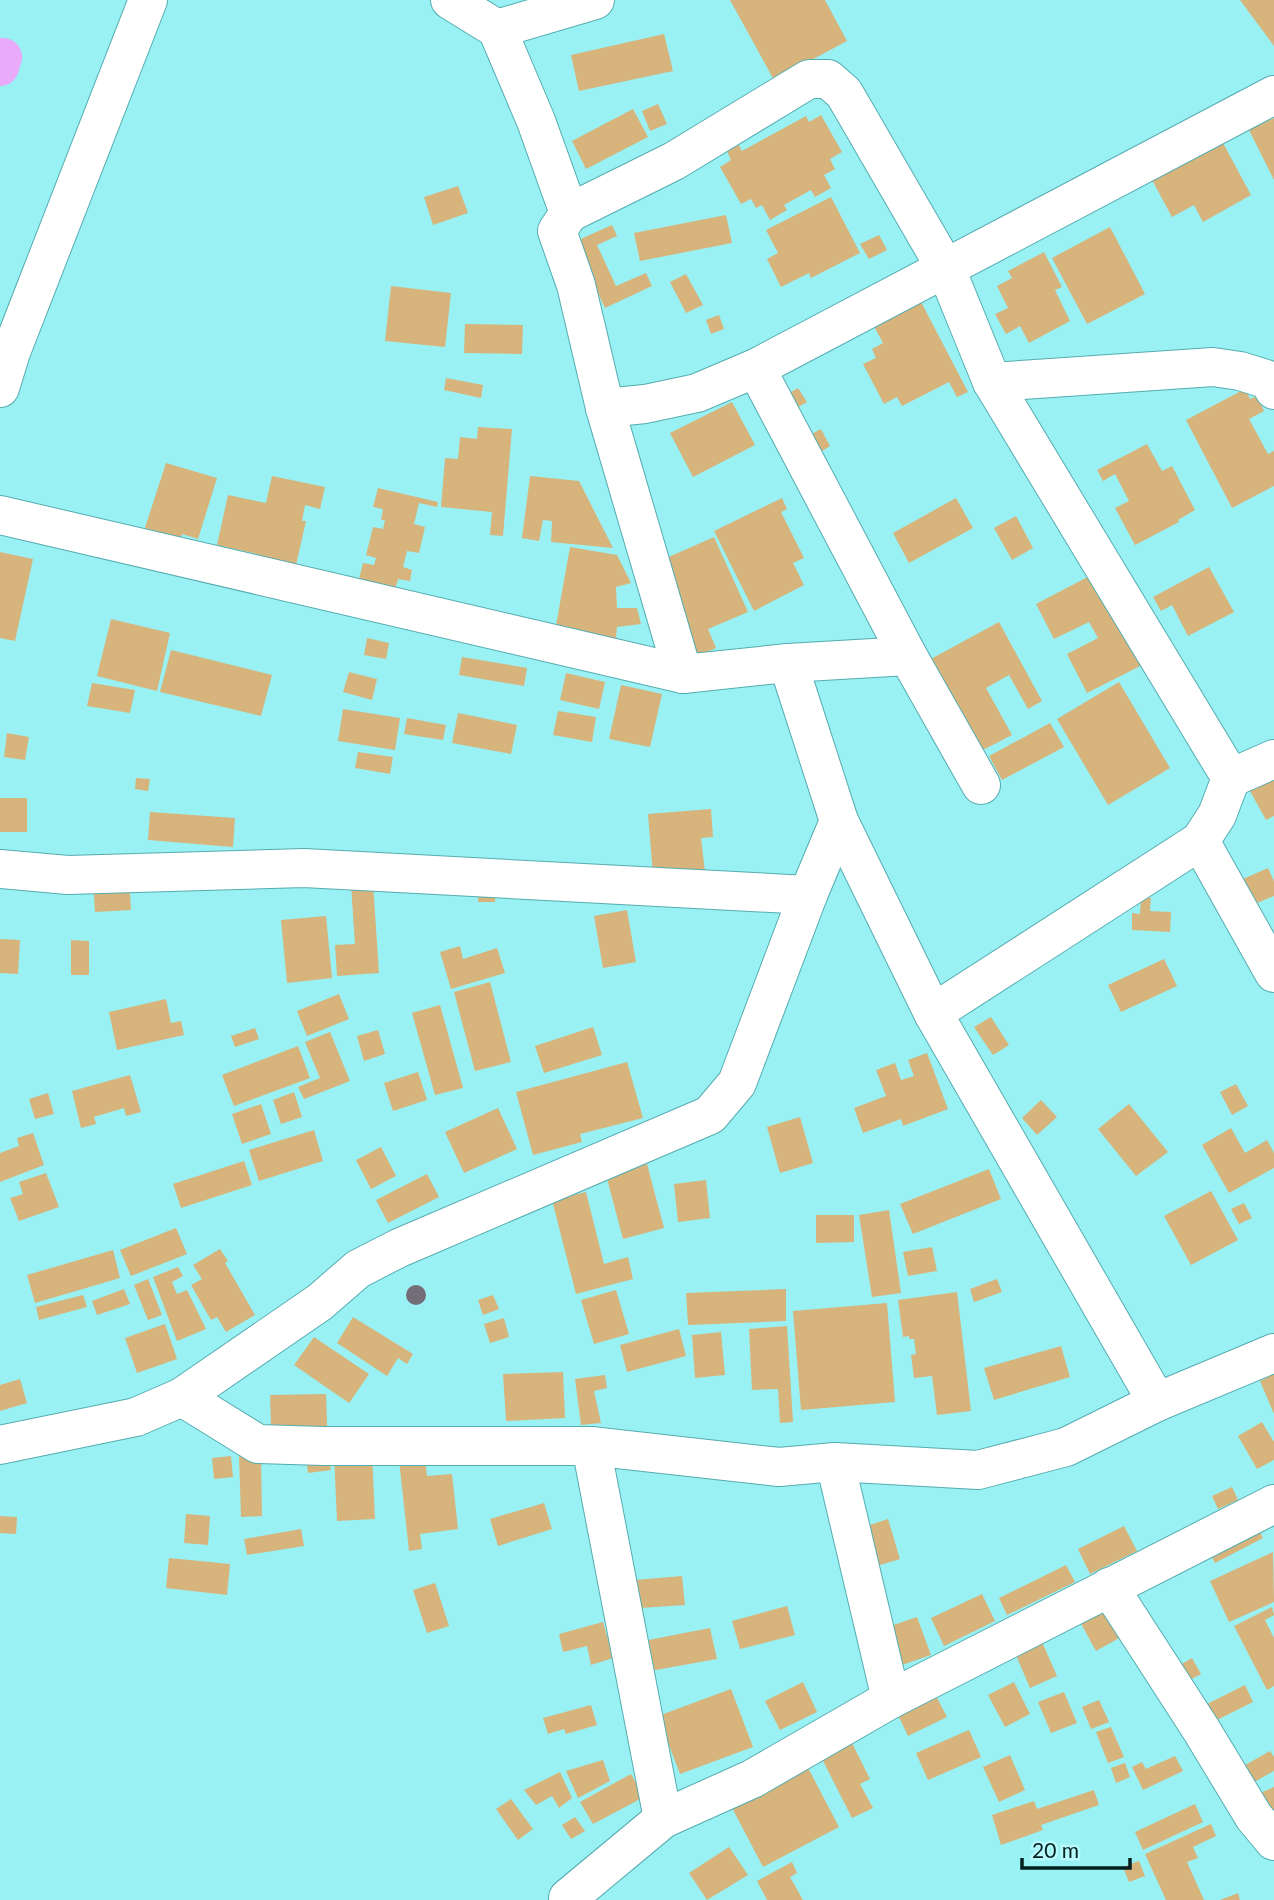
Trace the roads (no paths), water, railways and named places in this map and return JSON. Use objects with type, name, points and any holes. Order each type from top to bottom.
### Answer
[{"type":"street","points":[[0,388],[88,151],[148,0]]},
{"type":"street","points":[[450,0],[497,29],[536,121],[569,213]]},
{"type":"street","points":[[497,29],[595,0]]},
{"type":"street","points":[[682,674],[605,408],[576,285],[557,231],[569,213],[674,161],[809,79],[828,79],[844,93],[946,269],[992,382],[1231,778]]},
{"type":"street","points":[[605,408],[645,404],[697,393],[757,368],[1274,95]]},
{"type":"street","points":[[992,382],[1213,367],[1240,371],[1272,383]]},
{"type":"street","points":[[757,368],[908,656],[981,785]]},
{"type":"street","points":[[0,515],[682,674],[788,663],[908,656]]},
{"type":"street","points":[[788,663],[839,821],[933,1013],[1157,1402]]},
{"type":"street","points":[[933,1013],[1199,841],[1217,815],[1231,778],[1274,759]]},
{"type":"street","points":[[0,1445],[136,1416],[181,1397],[320,1301],[358,1269],[399,1248],[710,1115],[737,1083],[839,821]]},
{"type":"street","points":[[1199,841],[1274,973]]},
{"type":"street","points":[[0,869],[68,875],[304,868],[808,895]]},
{"type":"street","points":[[181,1397],[258,1444],[591,1446],[779,1467],[835,1462],[978,1470],[1066,1447],[1157,1402],[1274,1353]]},
{"type":"street","points":[[591,1446],[663,1819]]},
{"type":"street","points":[[835,1462],[891,1699]]},
{"type":"street","points":[[568,1898],[663,1819],[752,1779],[891,1699],[1274,1504]]},
{"type":"street","points":[[1108,1587],[1202,1731],[1254,1817],[1274,1841]]},
{"type":"waterway","points":[[0,67],[3,57]]}]
